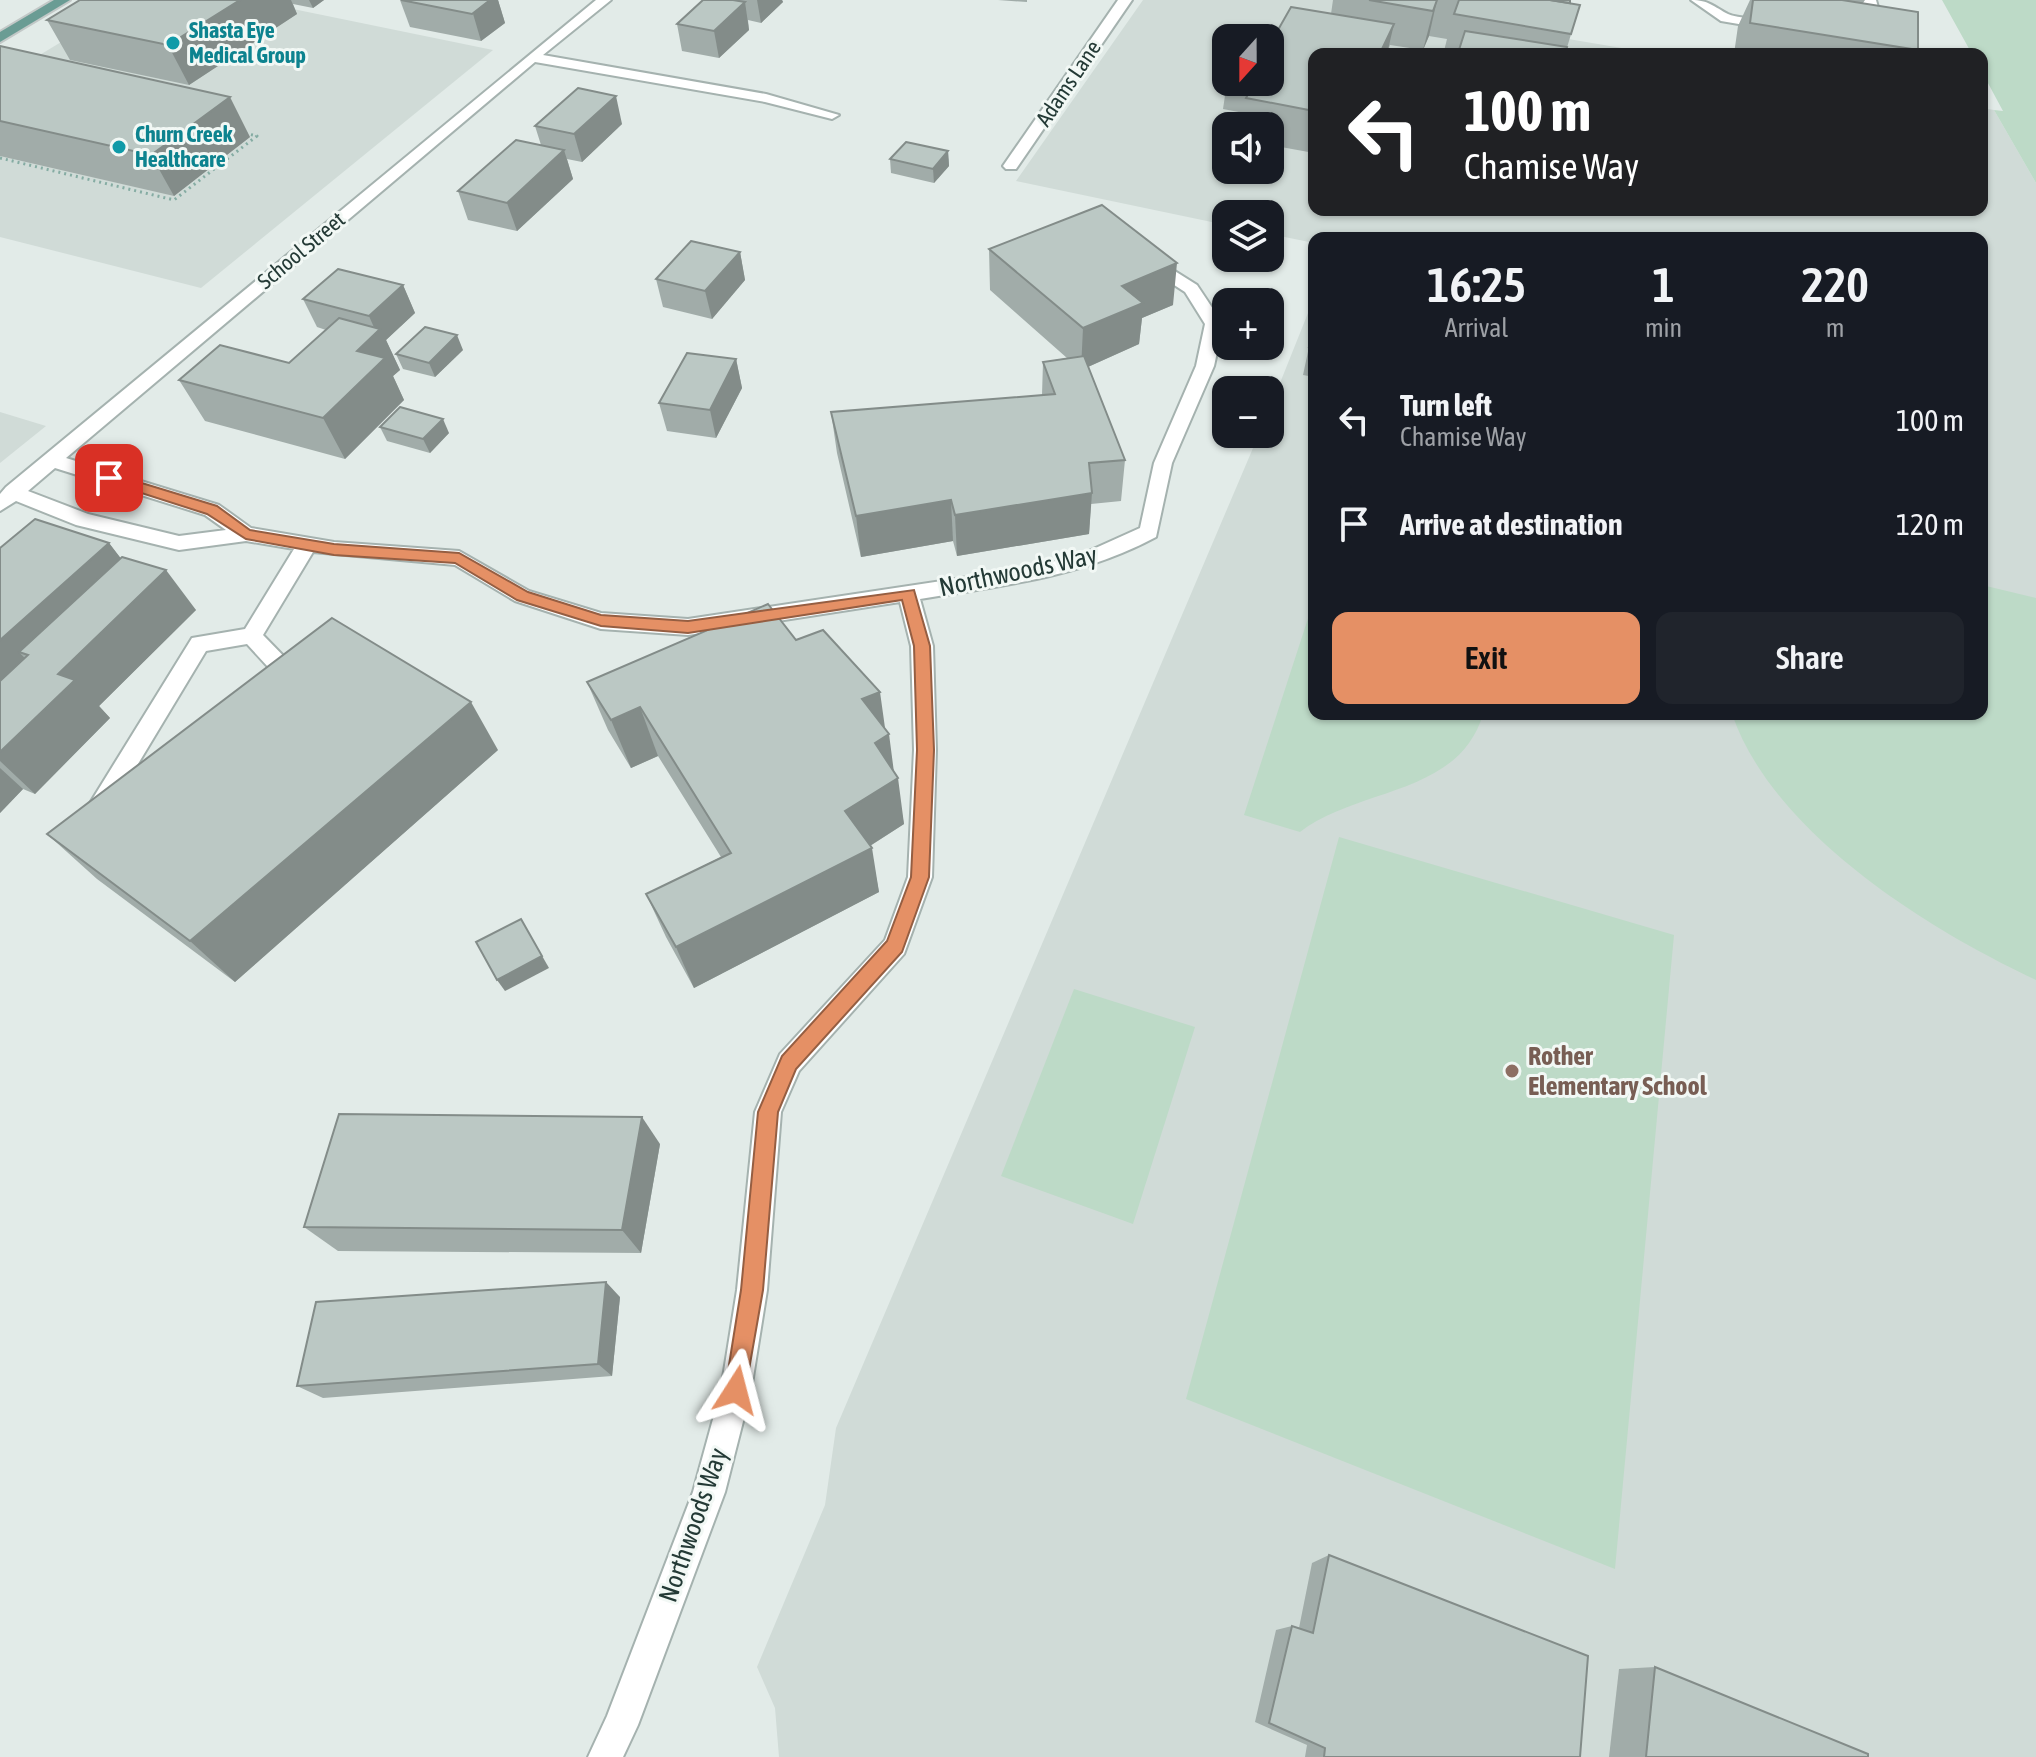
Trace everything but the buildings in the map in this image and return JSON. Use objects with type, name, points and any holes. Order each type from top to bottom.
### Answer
[{"type":"main road","points":[[0,38],[63,0]]},
{"type":"street","name":"School Street","points":[[7,498],[604,0]]},
{"type":"street","name":"Adams Lane","points":[[1011,166],[1125,0]]},
{"type":"street","points":[[1698,0],[1726,18],[1788,28]]},
{"type":"street","points":[[1865,40],[1886,43],[1869,0]]},
{"type":"street","points":[[532,57],[766,98],[832,115]]},
{"type":"street","name":"Northwoods Way","points":[[605,1757],[621,1725],[709,1492],[736,1390],[752,1290],[768,1112],[789,1063],[895,946],[920,877],[925,750],[922,646],[908,594],[1022,576],[1085,561],[1149,532],[1163,463],[1205,366],[1214,324],[1191,289],[1131,250]]},
{"type":"street","points":[[51,460],[212,510],[246,534]]},
{"type":"street","points":[[7,498],[148,538],[179,543],[246,534],[307,545],[459,558],[522,596],[601,621],[688,627],[908,594]]},
{"type":"street","points":[[252,636],[307,545]]},
{"type":"street","points":[[252,636],[293,680],[268,698]]},
{"type":"street","points":[[140,788],[89,824],[199,644],[252,636]]},
{"type":"path","points":[[0,158],[174,200],[257,136],[242,133]]},
{"type":"shaded area","points":[[249,0],[493,50],[201,288],[0,237],[0,79],[86,27]]},
{"type":"shaded area","name":"Rother Elementary School","points":[[1143,0],[1337,0],[1621,48],[1308,48],[1308,216],[1988,216],[1988,109],[1994,110],[2036,183],[2036,1757],[779,1757],[775,1708],[757,1667],[825,1505],[836,1428],[1253,448],[1284,448],[1283,376],[1308,313],[1308,720],[1988,720],[1988,232],[1308,232],[1308,242],[1284,237],[1284,200],[1212,200],[1212,222],[1016,181]]},
{"type":"shaded area","points":[[0,412],[46,426],[0,463]]},
{"type":"green space","points":[[1942,0],[2036,0],[2036,183],[1994,110],[2003,111],[1988,83],[1988,48],[1969,48]]},
{"type":"green space","points":[[1988,586],[2036,598],[2036,980],[1948,934],[1858,872],[1817,837],[1781,799],[1752,758],[1735,720],[1988,720]]},
{"type":"green space","points":[[1308,618],[1308,720],[1480,720],[1471,741],[1452,761],[1430,776],[1324,817],[1300,832],[1244,815]]},
{"type":"green space","points":[[1339,837],[1674,935],[1615,1569],[1186,1399]]},
{"type":"green space","points":[[1074,989],[1195,1027],[1133,1224],[1001,1176]]},
{"type":"place","name":"Shasta Eye Medical Group","points":[[173,43]]},
{"type":"place","name":"Churn Creek Healthcare","points":[[119,147]]},
{"type":"place","name":"Rother Elementary School","points":[[1512,1071]]},
{"type":"route","points":[[109,478],[212,510],[246,534],[334,549],[459,558],[522,596],[601,621],[688,627],[908,594],[922,646],[925,750],[920,877],[895,946],[789,1063],[768,1112],[752,1290],[736,1390]]}]
